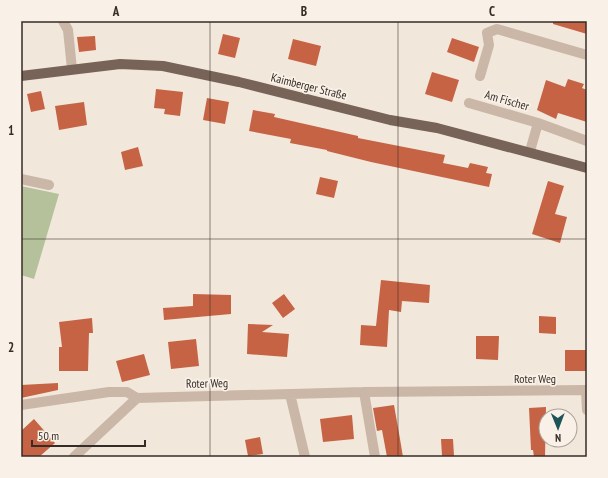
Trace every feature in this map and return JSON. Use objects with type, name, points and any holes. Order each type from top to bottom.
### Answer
[{"type":"main road","name":"Kaimberger Straße","points":[[21,76],[120,64],[163,66],[239,82],[390,120],[437,128],[530,151],[587,168]]},
{"type":"street","points":[[63,21],[68,30],[72,69]]},
{"type":"street","name":"Am Fischer","points":[[480,76],[489,45],[487,33],[497,29],[587,55]]},
{"type":"street","name":"Am Fischer","points":[[469,103],[538,123],[587,141]]},
{"type":"street","name":"Am Fischer","points":[[530,151],[538,123]]},
{"type":"street","points":[[21,178],[50,185]]},
{"type":"street","points":[[587,390],[587,410]]},
{"type":"street","name":"Roter Weg","points":[[21,405],[109,392],[127,392],[137,398],[364,392],[587,390]]},
{"type":"street","points":[[364,392],[375,457]]},
{"type":"street","points":[[290,394],[305,457]]},
{"type":"street","points":[[74,457],[137,398]]},
{"type":"green space","points":[[21,186],[59,194],[34,279],[21,275]]},
{"type":"building","points":[[553,21],[587,21],[587,34],[553,24]]},
{"type":"building","points":[[223,34],[240,38],[235,58],[218,54]]},
{"type":"building","points":[[95,36],[96,50],[79,52],[77,37]]},
{"type":"building","points":[[452,38],[479,47],[474,62],[447,52]]},
{"type":"building","points":[[293,39],[321,46],[316,66],[288,59]]},
{"type":"building","points":[[432,72],[459,80],[452,102],[425,94]]},
{"type":"building","points":[[568,79],[584,84],[582,88],[587,90],[587,122],[558,113],[556,119],[537,110],[546,80],[565,87]]},
{"type":"building","points":[[156,89],[183,92],[180,116],[164,114],[165,109],[154,108]]},
{"type":"building","points":[[41,91],[45,109],[31,112],[27,94]]},
{"type":"building","points":[[207,98],[229,102],[225,124],[203,120]]},
{"type":"building","points":[[84,102],[87,125],[59,130],[55,106]]},
{"type":"building","points":[[253,110],[275,114],[274,117],[358,136],[358,138],[445,155],[443,163],[468,168],[470,163],[488,167],[486,173],[492,174],[489,187],[371,162],[327,150],[290,143],[291,139],[249,131]]},
{"type":"building","points":[[138,147],[143,166],[125,170],[121,152]]},
{"type":"building","points":[[320,177],[338,181],[334,198],[316,194]]},
{"type":"building","points":[[548,181],[564,186],[555,214],[567,217],[560,243],[532,234]]},
{"type":"building","points":[[381,280],[430,285],[429,303],[402,301],[401,312],[389,310],[387,347],[360,345],[361,325],[376,326]]},
{"type":"building","points":[[193,294],[231,295],[231,314],[164,320],[163,308],[193,306]]},
{"type":"building","points":[[284,294],[295,309],[283,318],[272,303]]},
{"type":"building","points":[[539,316],[556,317],[556,334],[539,333]]},
{"type":"building","points":[[92,318],[93,333],[89,333],[88,371],[59,371],[59,347],[62,347],[59,322]]},
{"type":"building","points":[[248,324],[273,325],[262,332],[289,334],[287,357],[247,354]]},
{"type":"building","points":[[476,336],[499,336],[498,360],[476,359]]},
{"type":"building","points":[[196,339],[199,366],[171,369],[168,342]]},
{"type":"building","points":[[565,350],[587,350],[587,371],[565,371]]},
{"type":"building","points":[[144,354],[150,375],[122,382],[116,361]]},
{"type":"building","points":[[58,383],[58,390],[21,398],[21,385]]},
{"type":"building","points":[[394,405],[403,457],[387,457],[382,430],[377,431],[373,408]]},
{"type":"building","points":[[546,407],[538,408],[538,448],[545,448],[545,457],[534,457],[533,450],[531,450],[529,408]]},
{"type":"building","points":[[352,415],[354,439],[323,442],[320,419]]},
{"type":"building","points":[[34,419],[55,443],[39,457],[21,457],[21,431]]},
{"type":"building","points":[[260,437],[263,454],[248,456],[245,440]]},
{"type":"building","points":[[441,439],[453,439],[454,456],[442,456]]}]
